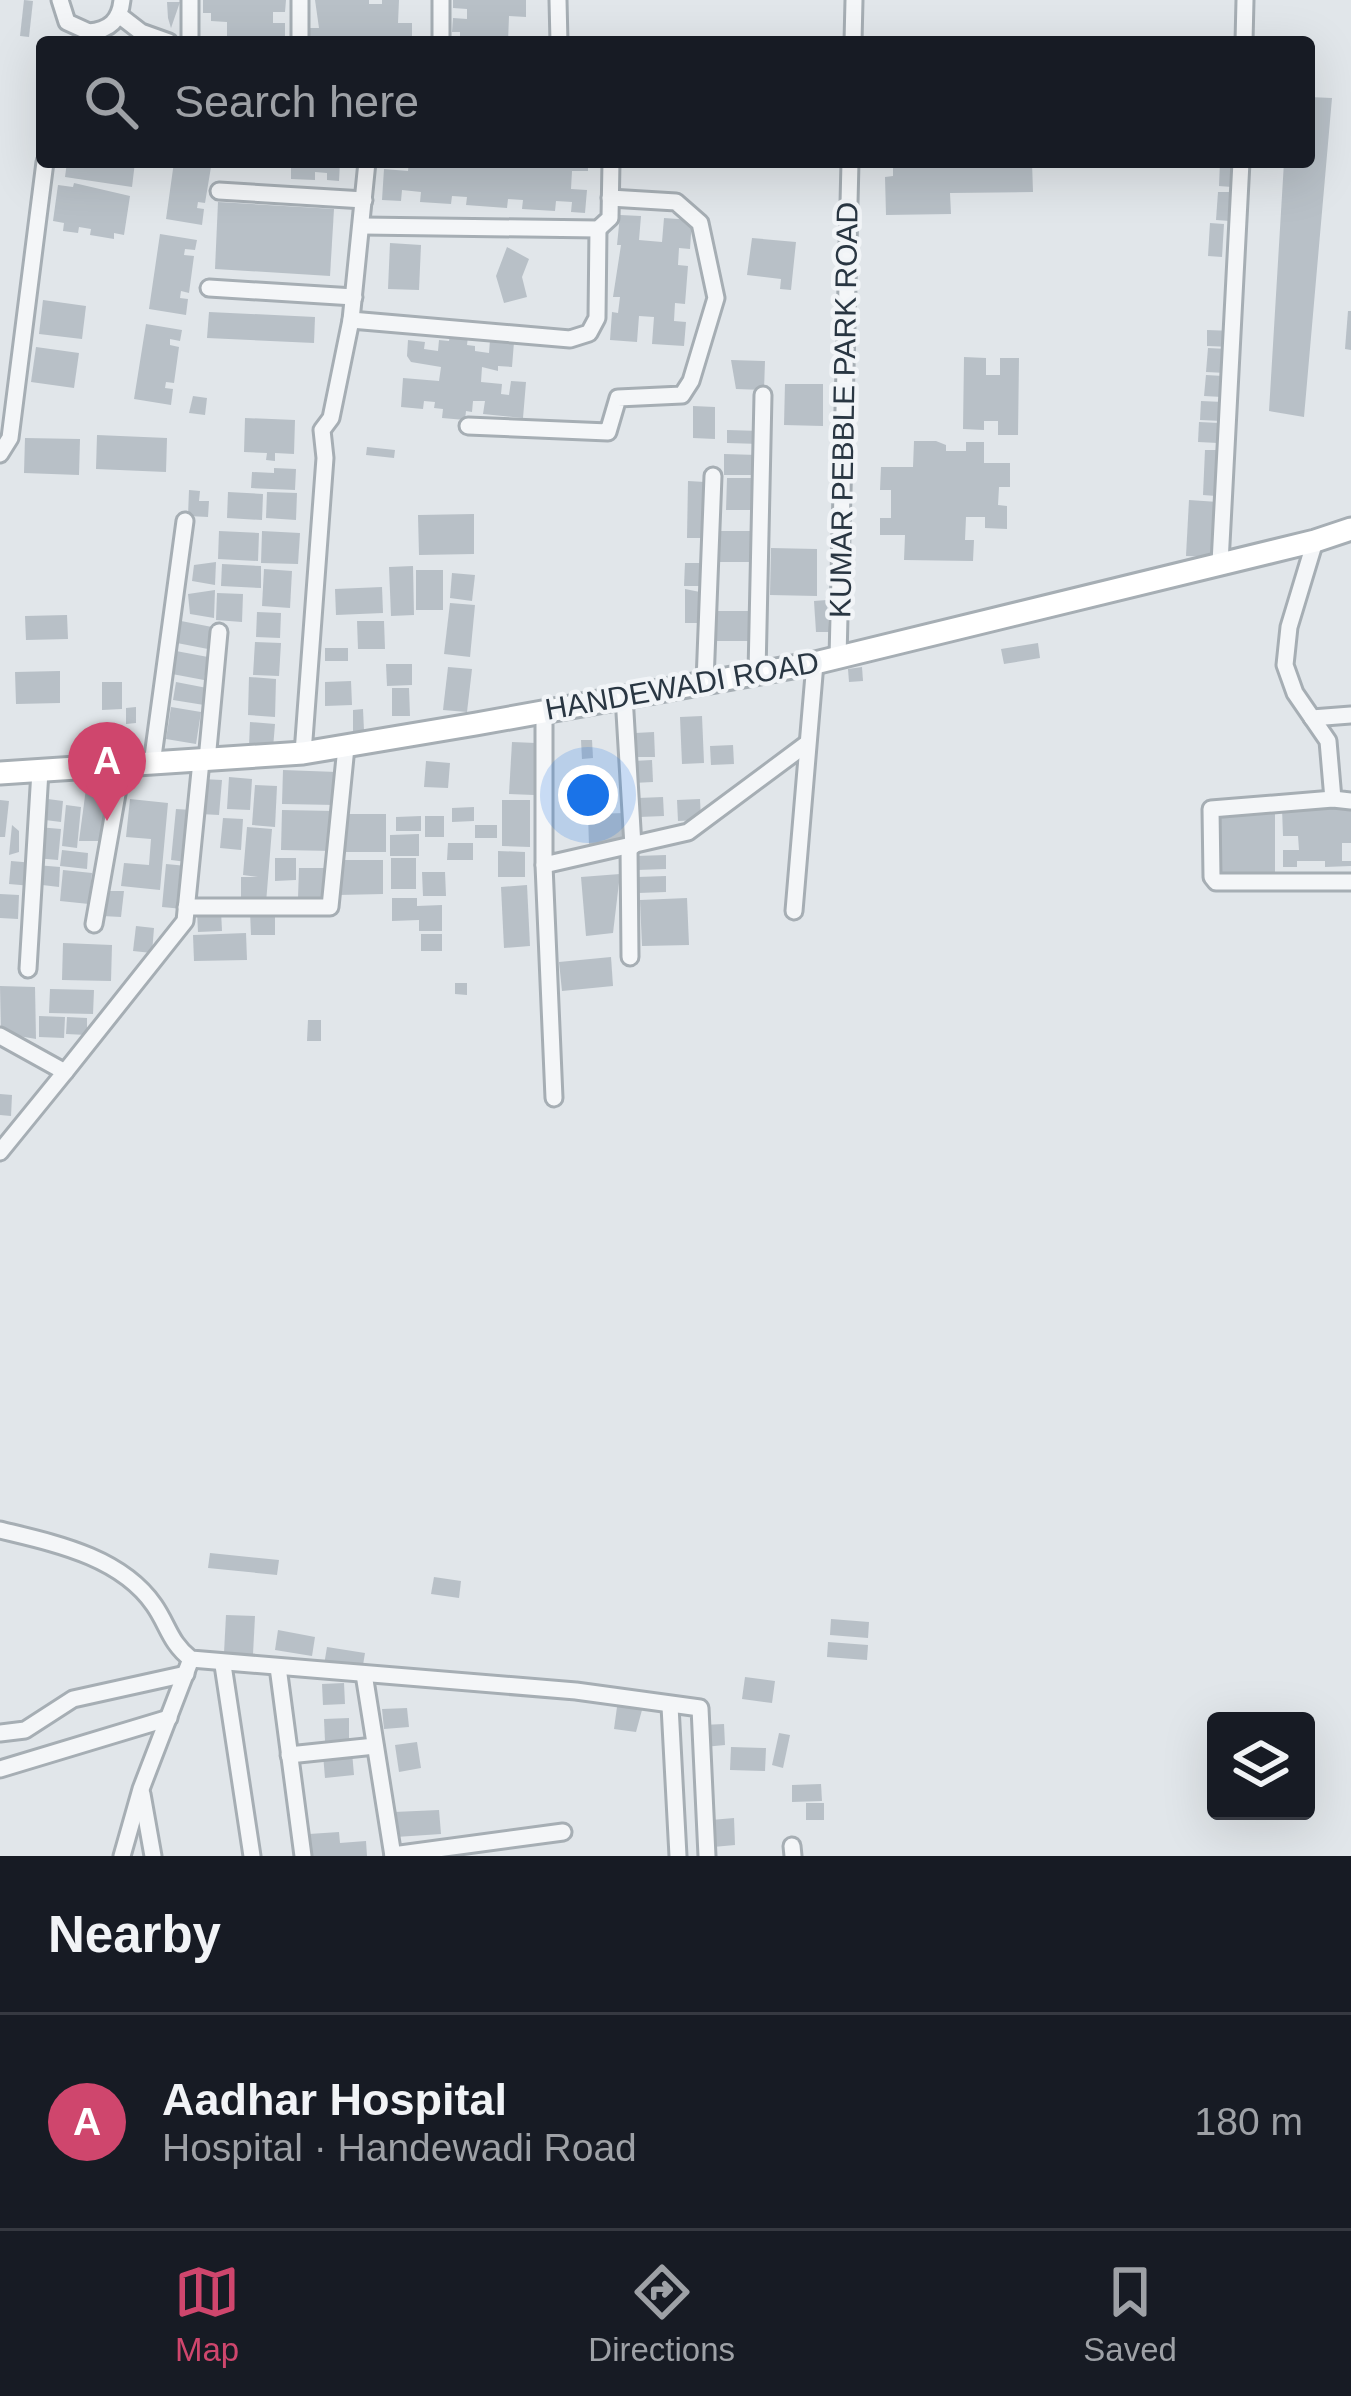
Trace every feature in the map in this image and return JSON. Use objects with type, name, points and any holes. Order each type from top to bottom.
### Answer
[{"type":"main road","name":"HANDEWADI ROAD","points":[[0,773],[303,753],[815,663],[1315,542],[1351,529]]},
{"type":"street","points":[[60,0],[67,22],[65,36]]},
{"type":"street","points":[[190,0],[190,36]]},
{"type":"street","points":[[299,0],[300,36]]},
{"type":"street","points":[[441,0],[441,36]]},
{"type":"street","points":[[558,0],[559,36]]},
{"type":"street","points":[[853,36],[854,0]]},
{"type":"street","points":[[1244,36],[1245,0]]},
{"type":"street","points":[[67,22],[77,29],[101,31],[121,8],[142,32],[153,36]]},
{"type":"street","points":[[0,454],[10,438],[44,168]]},
{"type":"street","points":[[303,753],[326,458],[322,430],[331,418],[351,320],[367,168]]},
{"type":"street","points":[[351,320],[570,339],[589,333],[597,317],[598,230],[610,218],[611,168]]},
{"type":"street","name":"KUMAR PEBBLE PARK ROAD","points":[[838,658],[850,168]]},
{"type":"street","points":[[1220,563],[1241,168]]},
{"type":"street","points":[[219,191],[364,200]]},
{"type":"street","points":[[468,426],[608,432],[617,398],[682,395],[691,381],[716,298],[700,223],[676,202],[610,198]]},
{"type":"street","points":[[363,226],[598,230]]},
{"type":"street","points":[[209,288],[354,297]]},
{"type":"street","points":[[757,673],[763,395]]},
{"type":"street","points":[[705,682],[713,476]]},
{"type":"street","points":[[152,764],[185,521]]},
{"type":"street","points":[[1315,542],[1289,627],[1285,665],[1295,693],[1328,741],[1342,800],[1211,809],[1212,878],[1216,882],[1351,881]]},
{"type":"street","points":[[2,1146],[185,921],[219,632]]},
{"type":"street","points":[[794,911],[815,663]]},
{"type":"street","points":[[624,696],[630,957]]},
{"type":"street","points":[[544,711],[544,866],[554,1098]]},
{"type":"street","points":[[1312,718],[1351,715]]},
{"type":"street","points":[[544,866],[688,832],[805,746]]},
{"type":"street","points":[[187,907],[330,907],[346,747]]},
{"type":"street","points":[[1330,760],[1348,766]]},
{"type":"street","points":[[94,923],[122,766]]},
{"type":"street","points":[[28,969],[40,771]]},
{"type":"street","points":[[0,1036],[65,1072]]},
{"type":"street","points":[[0,1530],[59,1544],[106,1564],[148,1598],[188,1667]]},
{"type":"street","points":[[223,1664],[252,1856]]},
{"type":"street","points":[[0,1733],[25,1730],[74,1699],[188,1667],[223,1664],[576,1691],[700,1708],[707,1856]]},
{"type":"street","points":[[119,1855],[188,1667]]},
{"type":"street","points":[[278,1667],[303,1856]]},
{"type":"street","points":[[364,1674],[393,1856],[563,1832]]},
{"type":"street","points":[[670,1706],[678,1856]]},
{"type":"street","points":[[0,1769],[169,1718]]},
{"type":"street","points":[[289,1756],[375,1746]]},
{"type":"street","points":[[141,1789],[153,1856]]},
{"type":"building","points":[[24,0],[33,1],[29,37],[20,36]]},
{"type":"building","points":[[203,0],[286,0],[285,12],[273,12],[273,23],[285,23],[285,36],[227,36],[227,22],[211,21],[211,13],[203,13]]},
{"type":"building","points":[[315,0],[382,4],[382,0],[399,0],[398,23],[412,23],[412,36],[309,36],[309,28],[319,28]]},
{"type":"building","points":[[453,0],[526,0],[526,17],[509,16],[508,36],[460,36],[452,32],[453,18],[467,19],[467,9],[453,8]]},
{"type":"building","points":[[167,2],[180,2],[171,28],[168,18]]},
{"type":"building","points":[[1315,97],[1332,98],[1304,417],[1269,411],[1284,168],[1315,168]]},
{"type":"building","points":[[66,168],[134,168],[132,187],[65,177]]},
{"type":"building","points":[[173,168],[211,168],[205,203],[198,202],[197,208],[204,209],[202,225],[166,219]]},
{"type":"building","points":[[291,168],[340,168],[339,181],[315,172],[315,180],[291,179]]},
{"type":"building","points":[[588,168],[572,171],[571,189],[587,190],[585,213],[571,212],[572,202],[556,201],[555,211],[522,209],[523,200],[508,199],[507,208],[466,205],[467,197],[452,196],[451,204],[420,202],[421,192],[402,190],[401,201],[382,200],[384,169]]},
{"type":"building","points":[[893,168],[1032,168],[1033,192],[950,193],[951,214],[886,215],[885,177],[893,176]]},
{"type":"building","points":[[1220,168],[1233,168],[1232,187],[1219,186]]},
{"type":"building","points":[[74,183],[130,196],[124,235],[114,233],[114,239],[90,235],[91,229],[79,227],[78,233],[63,231],[64,223],[53,221],[58,185],[73,187]]},
{"type":"building","points":[[1218,192],[1232,192],[1230,221],[1216,220]]},
{"type":"building","points":[[218,202],[334,209],[330,276],[215,269]]},
{"type":"building","points":[[620,215],[641,216],[639,240],[662,242],[664,218],[692,220],[690,249],[679,248],[678,265],[688,266],[685,304],[675,303],[674,321],[686,322],[684,346],[652,344],[654,317],[639,316],[637,342],[610,340],[612,312],[618,313],[620,297],[613,297]]},
{"type":"building","points":[[1210,223],[1224,224],[1222,257],[1208,256]]},
{"type":"building","points":[[160,234],[197,240],[195,250],[185,249],[184,255],[194,256],[189,293],[181,291],[180,298],[188,299],[186,315],[149,309]]},
{"type":"building","points":[[752,238],[796,242],[791,290],[780,289],[781,279],[747,275]]},
{"type":"building","points":[[390,243],[421,245],[419,290],[388,289]]},
{"type":"building","points":[[507,247],[529,259],[522,277],[527,297],[504,303],[496,276]]},
{"type":"building","points":[[43,300],[86,306],[82,339],[39,334]]},
{"type":"building","points":[[1351,311],[1351,350],[1345,349]]},
{"type":"building","points":[[209,312],[315,317],[314,343],[207,338]]},
{"type":"building","points":[[146,324],[182,330],[180,341],[170,339],[170,345],[179,347],[174,383],[166,382],[165,388],[173,389],[171,405],[134,399]]},
{"type":"building","points":[[1207,330],[1233,331],[1232,347],[1207,346]]},
{"type":"building","points":[[450,334],[468,336],[467,345],[489,353],[490,340],[514,342],[512,367],[498,366],[498,371],[482,367],[481,382],[502,384],[501,394],[509,395],[511,381],[526,382],[523,418],[483,414],[485,401],[473,401],[465,420],[442,418],[443,409],[434,408],[435,402],[424,401],[423,409],[401,407],[403,378],[439,381],[441,367],[411,362],[408,340],[425,342],[424,349],[438,351],[439,340],[449,341]]},
{"type":"building","points":[[36,347],[79,353],[74,388],[31,382]]},
{"type":"building","points":[[1208,348],[1227,349],[1226,373],[1206,372]]},
{"type":"building","points":[[964,357],[986,358],[986,375],[1000,375],[1000,358],[1019,358],[1018,435],[998,435],[998,421],[984,421],[984,430],[963,429]]},
{"type":"building","points":[[731,360],[765,361],[764,390],[736,389]]},
{"type":"building","points":[[1206,375],[1223,376],[1222,397],[1204,396]]},
{"type":"building","points":[[785,384],[823,384],[823,426],[784,425]]},
{"type":"building","points":[[193,396],[207,398],[205,415],[189,413]]},
{"type":"building","points":[[1201,401],[1223,402],[1222,421],[1200,420]]},
{"type":"building","points":[[693,406],[715,407],[715,439],[693,438]]},
{"type":"building","points":[[245,418],[295,420],[294,454],[275,453],[275,461],[266,460],[267,453],[244,452]]},
{"type":"building","points":[[1199,422],[1219,423],[1218,443],[1198,442]]},
{"type":"building","points":[[727,430],[761,431],[761,444],[727,443]]},
{"type":"building","points":[[97,435],[167,438],[166,472],[96,469]]},
{"type":"building","points":[[25,438],[80,439],[79,475],[24,473]]},
{"type":"building","points":[[914,441],[936,441],[946,445],[946,451],[966,451],[966,442],[984,442],[984,463],[1010,463],[1010,487],[999,487],[998,505],[1007,506],[1007,529],[985,528],[985,517],[966,517],[965,540],[974,540],[973,561],[904,560],[905,535],[880,535],[880,518],[891,518],[891,490],[880,490],[881,467],[913,467]]},
{"type":"building","points":[[367,447],[395,450],[394,458],[366,455]]},
{"type":"building","points":[[1205,450],[1219,450],[1216,496],[1203,495]]},
{"type":"building","points":[[724,454],[758,455],[758,475],[724,475]]},
{"type":"building","points":[[274,468],[296,469],[295,490],[251,488],[252,472],[274,473]]},
{"type":"building","points":[[727,478],[759,478],[759,510],[726,510]]},
{"type":"building","points":[[688,481],[705,482],[703,538],[687,538]]},
{"type":"building","points":[[189,490],[200,491],[199,501],[209,501],[208,517],[188,516]]},
{"type":"building","points":[[228,492],[263,494],[262,520],[227,518]]},
{"type":"building","points":[[267,492],[297,493],[296,520],[266,518]]},
{"type":"building","points":[[1189,500],[1218,502],[1215,557],[1186,556]]},
{"type":"building","points":[[474,514],[474,554],[419,555],[418,515]]},
{"type":"building","points":[[219,531],[259,533],[258,561],[218,559]]},
{"type":"building","points":[[262,531],[300,533],[298,564],[261,563]]},
{"type":"building","points":[[717,531],[754,531],[754,562],[717,562]]},
{"type":"building","points":[[771,548],[817,549],[817,596],[770,595]]},
{"type":"building","points":[[216,562],[215,585],[192,581],[194,565]]},
{"type":"building","points":[[685,563],[707,563],[707,586],[684,586]]},
{"type":"building","points":[[222,564],[261,566],[261,588],[221,586]]},
{"type":"building","points":[[413,566],[414,615],[391,616],[389,567]]},
{"type":"building","points":[[264,569],[292,571],[290,608],[262,606]]},
{"type":"building","points":[[416,570],[443,570],[443,610],[416,610]]},
{"type":"building","points":[[452,573],[475,575],[472,601],[450,598]]},
{"type":"building","points":[[382,587],[383,613],[336,615],[335,589]]},
{"type":"building","points":[[685,589],[700,592],[700,623],[685,623]]},
{"type":"building","points":[[215,590],[214,618],[190,614],[188,594]]},
{"type":"building","points":[[217,593],[243,594],[242,622],[216,620]]},
{"type":"building","points":[[827,600],[829,632],[816,632],[814,601]]},
{"type":"building","points":[[450,603],[475,605],[470,657],[444,654]]},
{"type":"building","points":[[716,611],[750,611],[750,641],[716,641]]},
{"type":"building","points":[[257,612],[281,613],[280,638],[256,637]]},
{"type":"building","points":[[67,615],[68,639],[26,640],[25,616]]},
{"type":"building","points":[[181,621],[212,627],[208,649],[177,643]]},
{"type":"building","points":[[357,621],[384,621],[385,649],[358,649]]},
{"type":"building","points":[[255,642],[281,643],[279,676],[253,675]]},
{"type":"building","points":[[1038,643],[1040,658],[1004,664],[1001,649]]},
{"type":"building","points":[[325,648],[348,648],[348,661],[325,661]]},
{"type":"building","points":[[176,651],[208,657],[204,680],[172,674]]},
{"type":"building","points":[[386,664],[412,664],[412,685],[387,686]]},
{"type":"building","points":[[448,667],[472,669],[467,712],[443,710]]},
{"type":"building","points":[[862,667],[863,681],[849,682],[848,669]]},
{"type":"building","points":[[60,671],[60,703],[16,704],[15,672]]},
{"type":"building","points":[[249,677],[276,679],[275,717],[248,715]]},
{"type":"building","points":[[351,681],[352,705],[325,706],[325,682]]},
{"type":"building","points":[[102,682],[122,682],[122,709],[102,710]]},
{"type":"building","points":[[176,682],[207,688],[204,705],[173,700]]},
{"type":"building","points":[[392,688],[409,688],[410,716],[392,716]]},
{"type":"building","points":[[136,707],[136,723],[126,724],[126,708]]},
{"type":"building","points":[[171,707],[201,712],[196,744],[166,739]]},
{"type":"building","points":[[363,709],[364,731],[353,731],[353,710]]},
{"type":"building","points":[[702,716],[704,763],[682,764],[680,717]]},
{"type":"building","points":[[250,722],[275,724],[273,748],[249,747]]},
{"type":"building","points":[[654,732],[655,757],[636,757],[635,733]]},
{"type":"building","points":[[581,740],[592,740],[593,758],[582,759]]},
{"type":"building","points":[[512,742],[536,743],[534,795],[509,794]]},
{"type":"building","points":[[733,745],[734,764],[711,765],[710,746]]},
{"type":"building","points":[[652,760],[653,782],[633,783],[633,761]]},
{"type":"building","points":[[426,761],[450,763],[448,788],[424,787]]},
{"type":"building","points":[[283,770],[337,772],[336,805],[282,804]]},
{"type":"building","points":[[229,777],[252,779],[250,810],[227,809]]},
{"type":"building","points":[[202,779],[222,780],[219,815],[200,814]]},
{"type":"building","points":[[87,781],[109,786],[100,841],[79,841]]},
{"type":"building","points":[[255,785],[277,786],[275,827],[252,825]]},
{"type":"building","points":[[663,797],[664,816],[639,817],[638,798]]},
{"type":"building","points":[[40,798],[63,801],[61,822],[37,819]]},
{"type":"building","points":[[130,799],[168,803],[160,890],[121,886],[124,863],[149,865],[151,839],[126,837]]},
{"type":"building","points":[[700,799],[701,820],[678,821],[677,800]]},
{"type":"building","points":[[0,800],[9,801],[5,837],[0,837]]},
{"type":"building","points":[[502,800],[530,800],[530,847],[502,846]]},
{"type":"building","points":[[66,805],[81,807],[77,848],[62,846]]},
{"type":"building","points":[[474,807],[474,821],[452,822],[452,808]]},
{"type":"building","points":[[1282,808],[1351,808],[1351,843],[1342,843],[1342,861],[1351,861],[1351,866],[1297,861],[1297,867],[1283,867],[1283,850],[1299,850],[1298,836],[1283,836]]},
{"type":"building","points":[[176,809],[192,810],[187,862],[171,860]]},
{"type":"building","points":[[282,810],[335,811],[334,851],[281,850]]},
{"type":"building","points":[[626,813],[627,843],[589,845],[588,814]]},
{"type":"building","points":[[343,814],[386,814],[386,852],[343,852]]},
{"type":"building","points":[[1218,814],[1275,814],[1275,878],[1218,878]]},
{"type":"building","points":[[421,816],[421,831],[396,831],[396,817]]},
{"type":"building","points":[[425,816],[444,816],[444,837],[425,837]]},
{"type":"building","points":[[223,818],[243,819],[241,850],[220,848]]},
{"type":"building","points":[[12,825],[19,831],[19,852],[9,855]]},
{"type":"building","points":[[475,825],[497,825],[497,838],[475,838]]},
{"type":"building","points":[[38,827],[61,829],[58,860],[35,858]]},
{"type":"building","points":[[247,827],[272,829],[266,903],[241,903],[241,877],[258,877],[243,875]]},
{"type":"building","points":[[419,834],[419,856],[390,856],[390,835]]},
{"type":"building","points":[[448,843],[473,843],[473,860],[447,860]]},
{"type":"building","points":[[62,850],[88,853],[87,869],[60,866]]},
{"type":"building","points":[[498,851],[525,852],[525,877],[498,877]]},
{"type":"building","points":[[666,855],[666,869],[637,870],[636,856]]},
{"type":"building","points":[[275,858],[296,858],[296,880],[275,881]]},
{"type":"building","points":[[391,858],[416,858],[416,889],[391,889]]},
{"type":"building","points":[[337,860],[383,860],[383,894],[338,895]]},
{"type":"building","points":[[11,861],[34,863],[32,886],[9,884]]},
{"type":"building","points":[[166,864],[187,866],[183,909],[162,907]]},
{"type":"building","points":[[36,865],[60,867],[59,887],[34,884]]},
{"type":"building","points":[[299,868],[324,868],[324,897],[298,898]]},
{"type":"building","points":[[63,870],[92,873],[89,904],[60,901]]},
{"type":"building","points":[[422,872],[445,872],[446,896],[423,896]]},
{"type":"building","points":[[620,874],[613,933],[586,936],[581,877]]},
{"type":"building","points":[[666,876],[666,892],[638,893],[637,877]]},
{"type":"building","points":[[527,885],[530,946],[504,948],[501,887]]},
{"type":"building","points":[[107,891],[124,891],[121,917],[102,916]]},
{"type":"building","points":[[0,894],[19,895],[18,919],[0,918]]},
{"type":"building","points":[[392,898],[417,898],[417,906],[442,905],[442,931],[419,931],[419,920],[392,921]]},
{"type":"building","points":[[687,898],[689,945],[642,946],[640,900]]},
{"type":"building","points":[[197,911],[221,911],[222,931],[198,932]]},
{"type":"building","points":[[250,911],[275,911],[275,935],[251,935]]},
{"type":"building","points":[[136,926],[154,928],[152,953],[133,951]]},
{"type":"building","points":[[246,933],[247,960],[194,961],[193,935]]},
{"type":"building","points":[[421,934],[442,934],[442,951],[421,951]]},
{"type":"building","points":[[63,943],[112,945],[111,981],[62,980]]},
{"type":"building","points":[[611,957],[613,986],[562,991],[559,962]]},
{"type":"building","points":[[455,983],[467,983],[467,995],[455,994]]},
{"type":"building","points":[[0,986],[35,987],[36,1039],[1,1033]]},
{"type":"building","points":[[50,989],[94,990],[93,1014],[49,1013]]},
{"type":"building","points":[[39,1016],[65,1017],[64,1038],[39,1037]]},
{"type":"building","points":[[67,1017],[87,1018],[87,1035],[66,1034]]},
{"type":"building","points":[[308,1020],[321,1020],[321,1041],[307,1041]]},
{"type":"building","points":[[0,1094],[12,1095],[11,1116],[0,1115]]},
{"type":"building","points":[[210,1553],[279,1560],[277,1575],[208,1568]]},
{"type":"building","points":[[434,1577],[461,1581],[459,1598],[431,1594]]},
{"type":"building","points":[[226,1615],[255,1616],[253,1654],[224,1653]]},
{"type":"building","points":[[831,1619],[869,1622],[868,1638],[830,1635]]},
{"type":"building","points":[[278,1630],[315,1637],[312,1656],[275,1650]]},
{"type":"building","points":[[828,1642],[868,1645],[867,1660],[827,1657]]},
{"type":"building","points":[[327,1647],[365,1653],[362,1671],[324,1665]]},
{"type":"building","points":[[745,1677],[775,1681],[772,1703],[742,1699]]},
{"type":"building","points":[[344,1683],[345,1704],[323,1705],[322,1684]]},
{"type":"building","points":[[645,1699],[636,1732],[614,1729],[617,1707]]},
{"type":"building","points":[[407,1708],[409,1727],[384,1729],[382,1709]]},
{"type":"building","points":[[349,1718],[349,1740],[325,1741],[324,1719]]},
{"type":"building","points":[[724,1724],[725,1745],[704,1747],[702,1725]]},
{"type":"building","points":[[779,1733],[790,1735],[783,1768],[772,1765]]},
{"type":"building","points":[[417,1742],[421,1768],[399,1772],[395,1745]]},
{"type":"building","points":[[731,1747],[766,1748],[765,1771],[730,1770]]},
{"type":"building","points":[[352,1752],[354,1775],[325,1778],[323,1754]]},
{"type":"building","points":[[821,1784],[822,1801],[792,1802],[792,1785]]},
{"type":"building","points":[[806,1803],[824,1803],[824,1820],[806,1820]]},
{"type":"building","points":[[439,1810],[441,1834],[396,1837],[394,1812]]},
{"type":"building","points":[[734,1818],[735,1845],[713,1847],[711,1820]]},
{"type":"building","points":[[339,1832],[340,1843],[366,1841],[367,1856],[311,1856],[309,1834]]},
{"type":"place","name":"Aadhar Hospital","points":[[107,821]]}]
